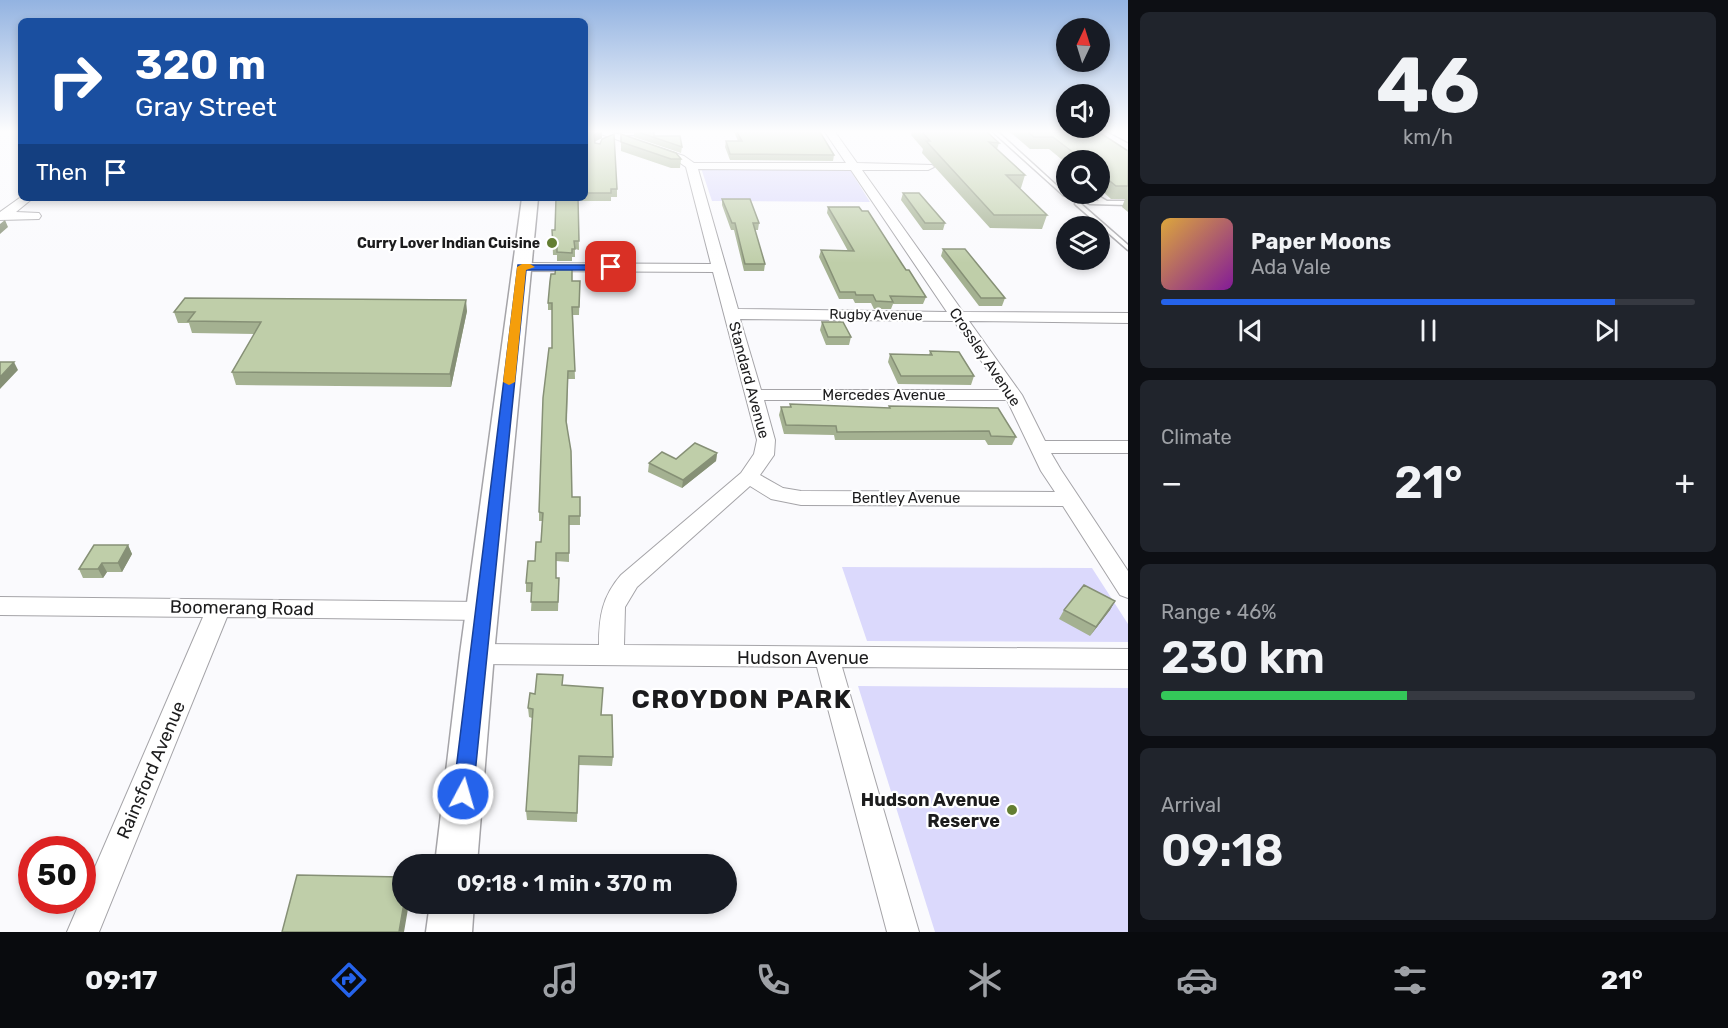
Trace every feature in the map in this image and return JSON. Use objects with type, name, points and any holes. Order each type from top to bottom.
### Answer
[{"type":"main road","points":[[457,854],[477,654],[530,201]]},
{"type":"main road","points":[[449,932],[451,914]]},
{"type":"street","name":"Standard Avenue","points":[[612,656],[611,612],[614,600],[621,590],[748,477],[764,455],[766,440],[755,395],[689,175]]},
{"type":"street","name":"Crossley Avenue","points":[[859,175],[1013,395],[1051,471],[1128,589]]},
{"type":"street","points":[[2,216],[23,201]]},
{"type":"street","points":[[2,216],[35,216]]},
{"type":"street","points":[[522,267],[717,268]]},
{"type":"street","name":"Rugby Avenue","points":[[731,314],[1128,318]]},
{"type":"street","name":"Mercedes Avenue","points":[[755,395],[1013,395]]},
{"type":"street","points":[[1040,447],[1128,447]]},
{"type":"street","name":"Bentley Avenue","points":[[748,477],[778,494],[801,498],[1070,500]]},
{"type":"street","name":"Boomerang Road","points":[[0,606],[483,611]]},
{"type":"street","name":"Rainsford Avenue","points":[[83,932],[219,607]]},
{"type":"street","name":"Hudson Avenue","points":[[477,654],[1128,659]]},
{"type":"street","points":[[827,658],[903,932]]},
{"type":"lane","points":[[1044,175],[1055,185]]},
{"type":"lane","points":[[1110,203],[1128,203]]},
{"type":"lane","points":[[1078,204],[1128,248]]},
{"type":"shaded area","points":[[703,175],[853,175],[870,202],[712,201]]},
{"type":"shaded area","points":[[842,567],[1092,568],[1128,624],[1128,642],[867,641]]},
{"type":"shaded area","name":"Hudson Avenue Reserve","points":[[858,686],[1128,688],[1128,932],[935,932]]},
{"type":"building","points":[[588,175],[616,175],[617,189],[611,189],[611,193],[588,193]]},
{"type":"building","points":[[958,175],[1007,175],[1047,215],[994,215]]},
{"type":"building","points":[[1110,175],[1128,175],[1128,186],[1116,186],[1110,181]]},
{"type":"building","points":[[903,193],[919,193],[945,223],[925,223]]},
{"type":"building","points":[[722,199],[750,199],[759,223],[753,223],[765,264],[745,264],[735,223],[732,223]]},
{"type":"building","points":[[556,201],[578,201],[579,241],[574,241],[575,249],[572,249],[572,253],[557,252],[557,246],[553,246],[552,230],[555,230]]},
{"type":"building","points":[[828,207],[859,207],[862,211],[868,211],[926,297],[890,296],[893,302],[876,301],[873,295],[840,292],[821,250],[854,251]]},
{"type":"building","points":[[943,249],[965,249],[1005,298],[981,298]]},
{"type":"building","points":[[556,266],[572,266],[572,281],[580,281],[579,307],[572,307],[575,371],[568,371],[566,421],[571,451],[572,497],[580,497],[580,516],[569,516],[569,553],[556,553],[556,578],[559,578],[558,602],[531,602],[532,583],[526,583],[528,561],[535,561],[536,542],[541,542],[543,513],[539,512],[543,398],[549,348],[552,348],[552,303],[548,303],[551,274],[555,274]]},
{"type":"building","points":[[185,298],[466,300],[450,374],[232,372],[261,322],[188,321],[195,312],[174,312]]},
{"type":"building","points":[[822,322],[843,322],[851,337],[828,337]]},
{"type":"building","points":[[930,351],[959,352],[974,376],[901,376],[890,354],[932,355]]},
{"type":"building","points":[[0,362],[14,362],[0,377]]},
{"type":"building","points":[[790,404],[890,408],[889,406],[998,408],[1016,437],[991,436],[989,431],[837,432],[836,426],[786,425],[781,407],[791,407]]},
{"type":"building","points":[[695,443],[717,453],[683,480],[649,463],[662,452],[676,459]]},
{"type":"building","points":[[94,545],[128,545],[118,563],[102,563],[98,569],[79,569]]},
{"type":"building","points":[[1084,585],[1115,601],[1096,627],[1064,610]]},
{"type":"building","points":[[537,674],[563,675],[562,685],[603,688],[601,715],[612,715],[613,757],[579,756],[577,813],[526,811],[533,709],[528,708],[530,693],[535,694]]},
{"type":"building","points":[[297,875],[392,877],[392,914],[402,914],[399,932],[282,932]]},
{"type":"slow traffic","points":[[509,382],[522,267],[530,267]]},
{"type":"place","name":"Curry Lover Indian Cuisine","points":[[552,243]]},
{"type":"place","name":"Hudson Avenue Reserve","points":[[1012,810]]},
{"type":"district","name":"CROYDON PARK","points":[[742,699]]},
{"type":"route","points":[[463,794],[522,267],[611,267]]}]
